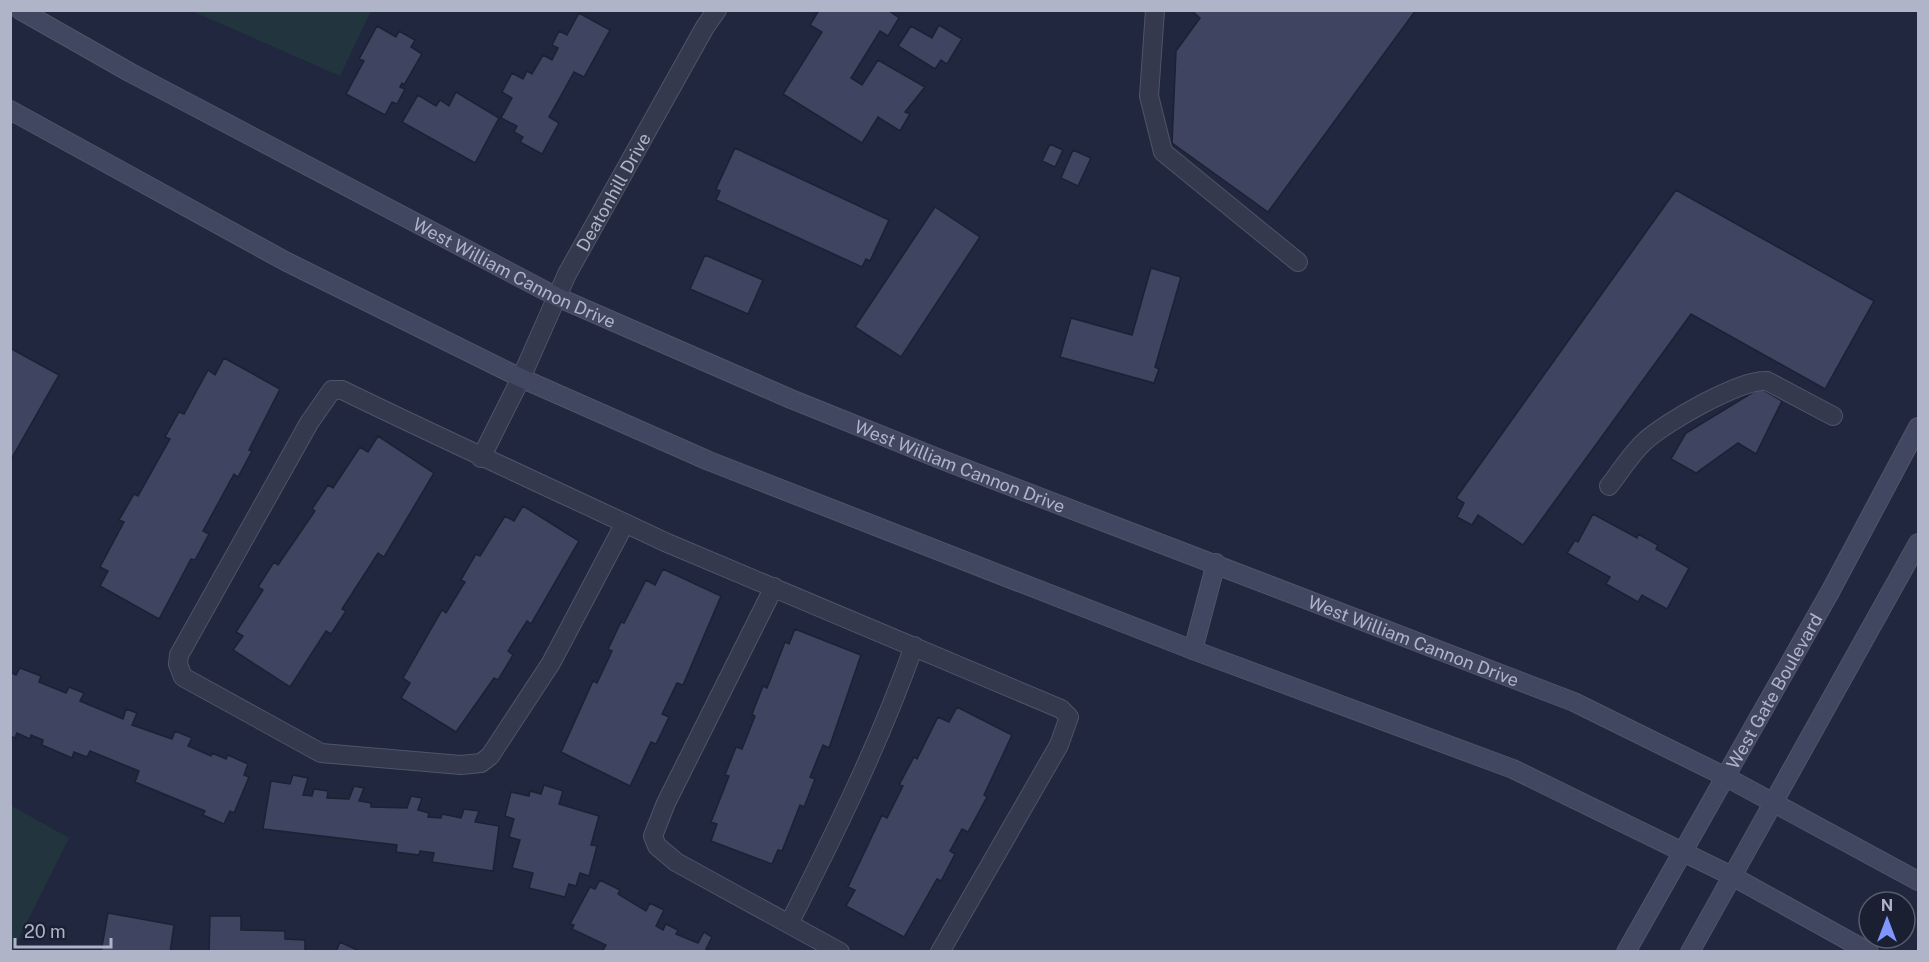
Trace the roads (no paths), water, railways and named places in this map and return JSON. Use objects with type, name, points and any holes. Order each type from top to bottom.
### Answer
[{"type":"main road","name":"West William Cannon Drive","points":[[20,10],[131,73],[557,297],[846,421],[1574,702],[1726,777],[1918,881]]},
{"type":"main road","points":[[10,110],[285,261],[521,378],[709,461],[1192,650],[1512,769],[1732,876],[1869,951]]},
{"type":"main road","name":"West Gate Boulevard","points":[[1626,951],[1726,777],[1918,427]]},
{"type":"main road","points":[[1690,951],[1918,543]]},
{"type":"main road","points":[[1192,650],[1216,563]]},
{"type":"street","name":"Deatonhill Drive","points":[[482,458],[557,297],[684,63],[717,10]]},
{"type":"street","points":[[1155,10],[1149,96],[1163,152],[1298,262]]},
{"type":"street","points":[[1609,486],[1642,444],[1655,432],[1740,385],[1756,380],[1767,381],[1833,416]]},
{"type":"street","points":[[625,523],[551,663],[490,756],[481,763],[461,765],[321,753],[183,677],[178,664],[179,655],[309,423],[332,390],[342,390],[482,458],[625,523],[1061,709],[1069,717],[1059,745],[940,951]]},
{"type":"street","points":[[774,587],[663,811],[653,836],[657,846],[676,862],[840,951]]},
{"type":"street","points":[[789,924],[853,798],[897,694],[914,646]]}]
